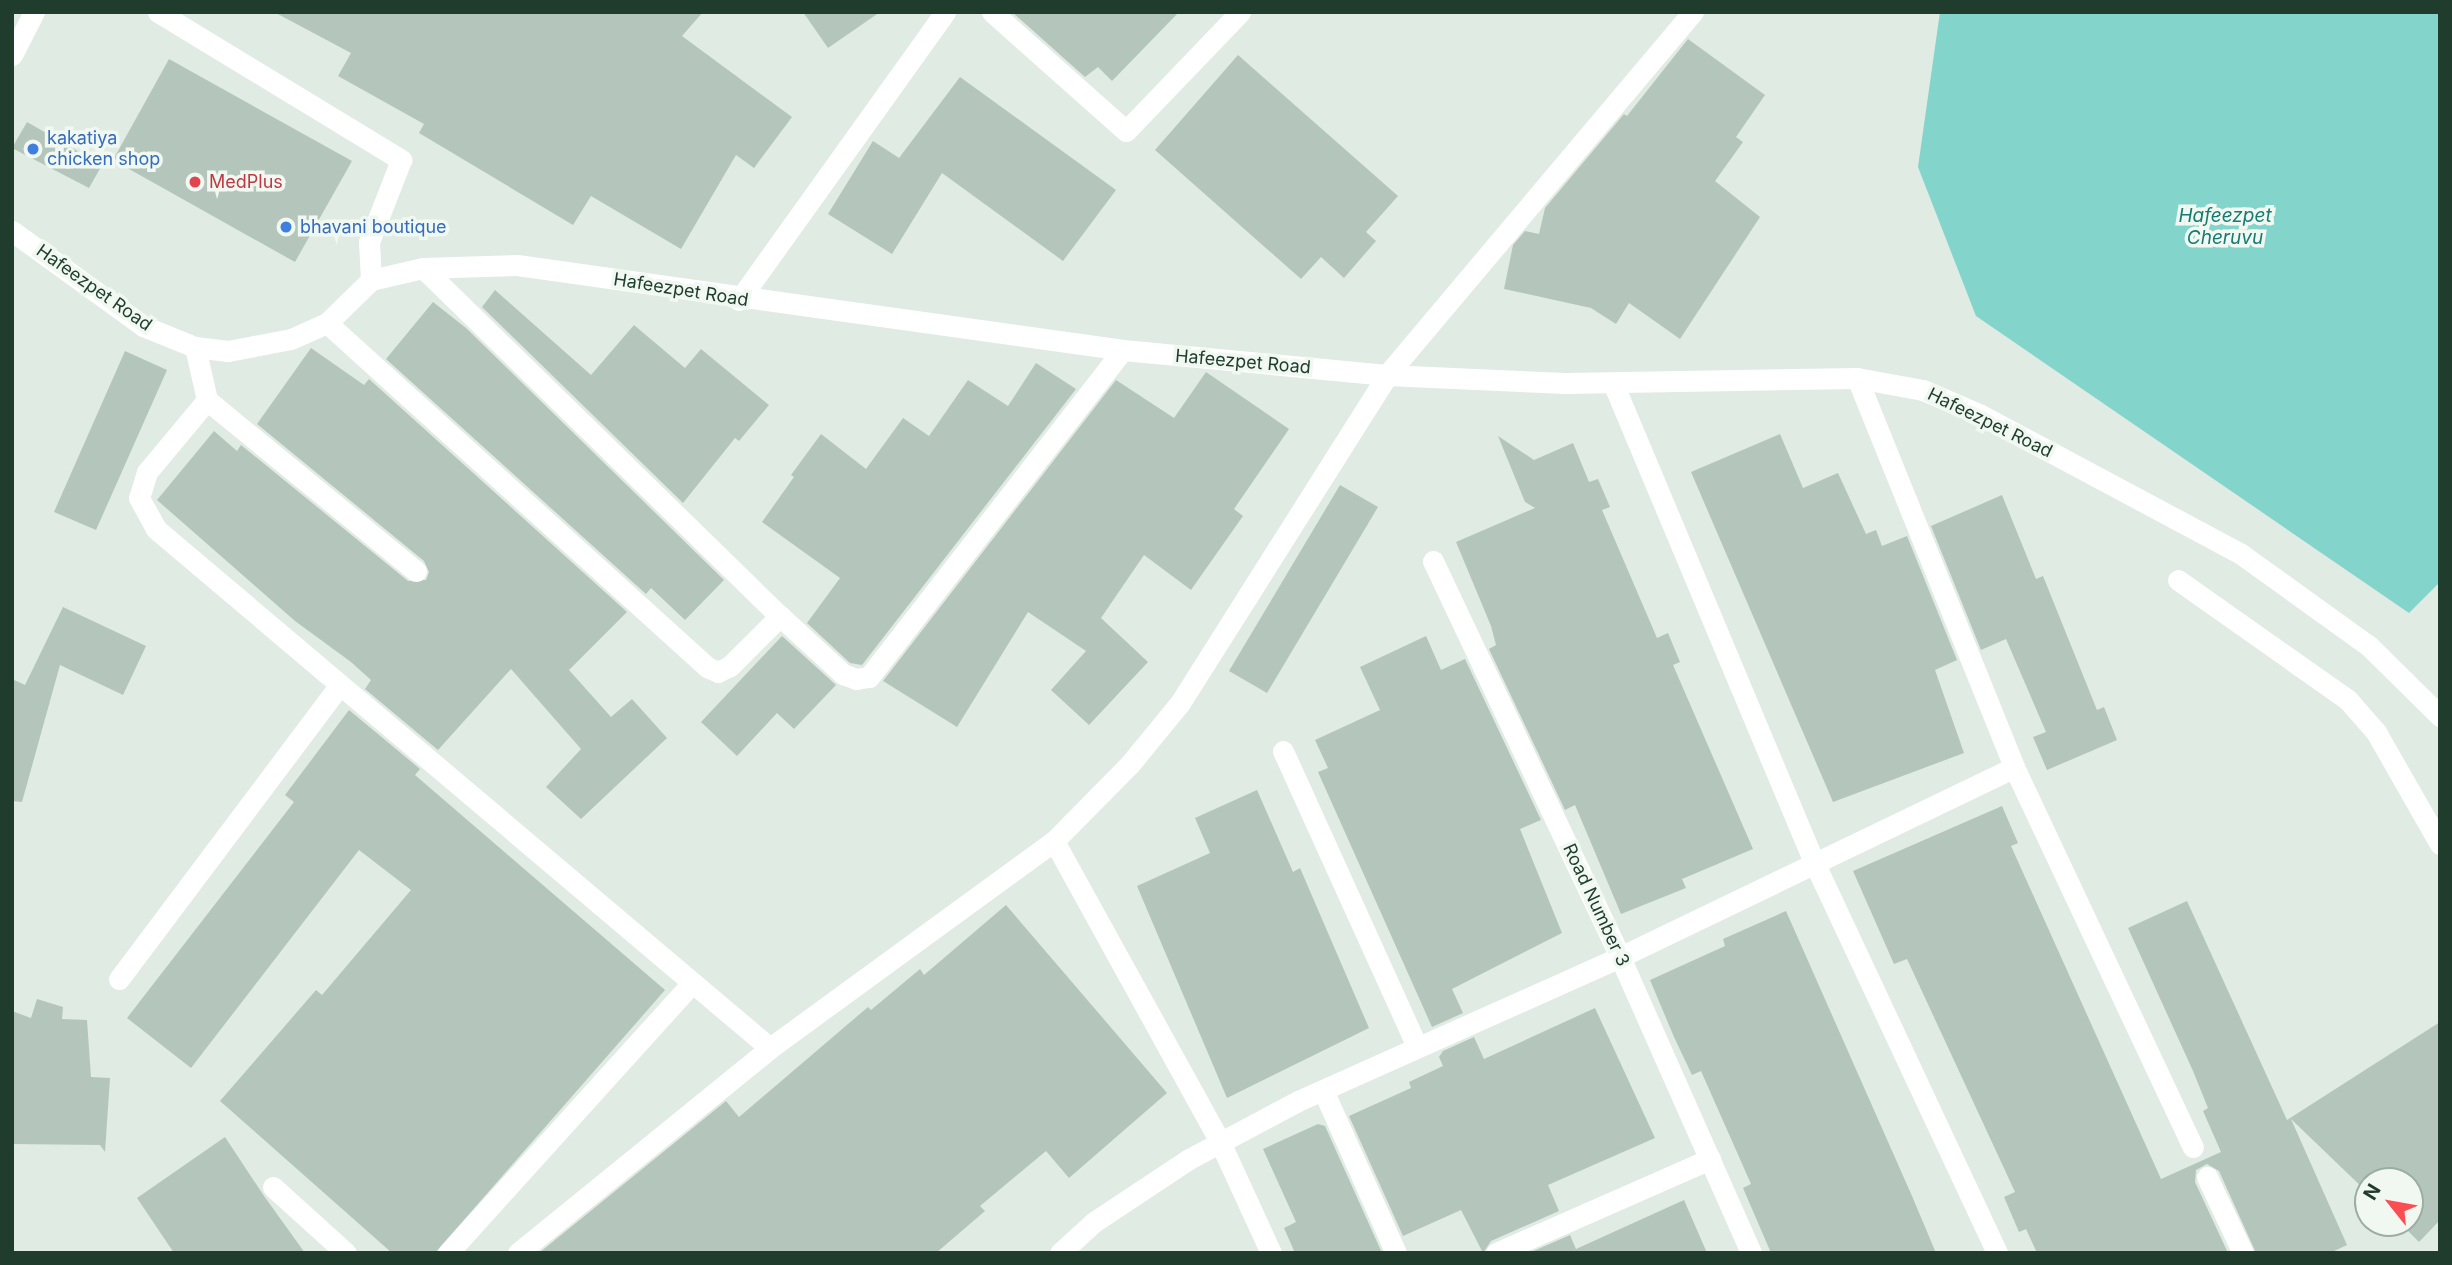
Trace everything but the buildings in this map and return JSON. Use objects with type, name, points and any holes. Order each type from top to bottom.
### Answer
[{"type":"street","points":[[12,55],[34,12]]},
{"type":"street","points":[[158,12],[401,160],[369,242],[370,280]]},
{"type":"street","points":[[739,300],[945,12]]},
{"type":"street","points":[[992,12],[1126,131],[1240,12]]},
{"type":"street","points":[[518,1253],[771,1048],[1054,841],[1130,764],[1180,703],[1387,375],[1693,12]]},
{"type":"street","name":"Hafeezpet Road","points":[[12,231],[143,326],[195,347],[260,348],[327,323],[370,280],[424,268],[517,265],[739,300],[1122,351],[1387,375],[1613,383],[1857,378],[1923,390],[1980,415],[2241,554],[2369,646],[2440,716]]},
{"type":"street","points":[[424,268],[780,616],[843,674],[856,679],[869,677],[1122,351]]},
{"type":"street","points":[[327,323],[707,667],[718,672],[730,666],[780,616]]},
{"type":"street","points":[[195,347],[207,400],[416,571]]},
{"type":"street","points":[[1857,378],[2014,767],[2193,1147]]},
{"type":"street","points":[[1613,383],[1814,862],[1997,1253]]},
{"type":"street","points":[[207,400],[147,472],[139,498],[156,529],[771,1048]]},
{"type":"street","name":"Road Number 3","points":[[1433,561],[1620,957],[1751,1253]]},
{"type":"street","points":[[2178,580],[2348,700],[2376,732],[2440,844]]},
{"type":"street","points":[[119,979],[339,686]]},
{"type":"street","points":[[1283,751],[1418,1047]]},
{"type":"street","points":[[1060,1253],[1094,1222],[1220,1142],[1323,1090],[1620,957],[2014,767]]},
{"type":"street","points":[[1054,841],[1220,1142],[1271,1253]]},
{"type":"street","points":[[448,1253],[692,983]]},
{"type":"street","points":[[1323,1090],[1395,1253]]},
{"type":"street","points":[[1496,1253],[1710,1159]]},
{"type":"street","points":[[2207,1177],[2243,1253]]},
{"type":"street","points":[[273,1187],[346,1253]]},
{"type":"water","name":"Hafeezpet Cheruvu","points":[[1940,12],[2440,12],[2440,582],[2409,613],[1976,316],[1918,167]]},
{"type":"place","name":"kakatiya chicken shop","points":[[33,149]]},
{"type":"place","name":"MedPlus","points":[[195,182]]},
{"type":"place","name":"bhavani boutique","points":[[286,227]]}]
